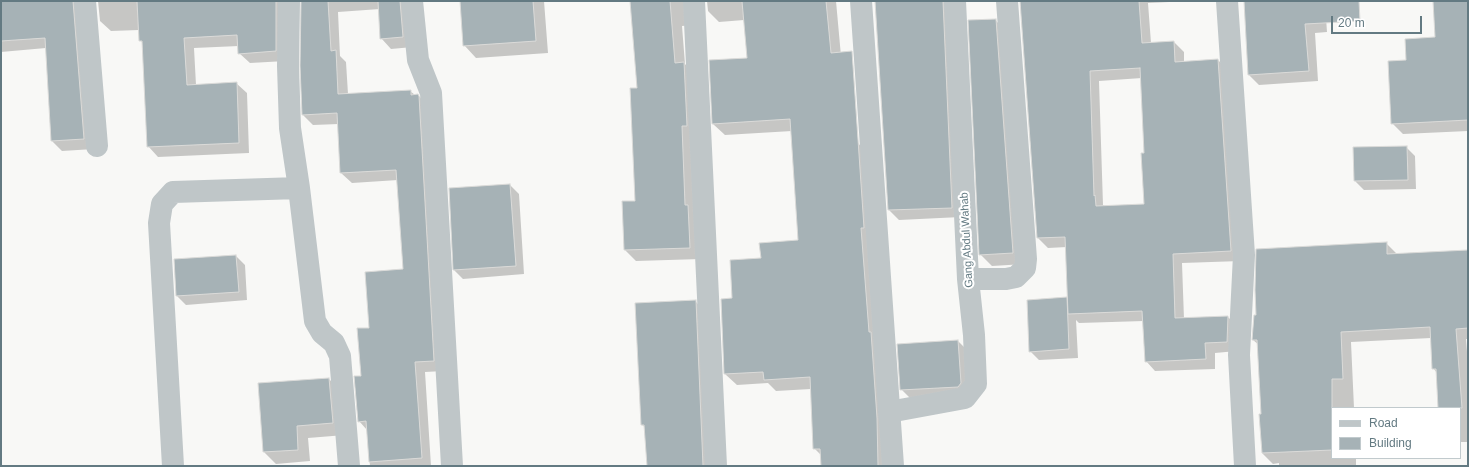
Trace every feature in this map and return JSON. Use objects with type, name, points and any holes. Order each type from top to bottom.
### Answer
[{"type":"street","points":[[85,1],[96,146]]},
{"type":"street","points":[[289,1],[288,66],[290,128],[299,188],[315,321],[322,333],[334,343],[340,356],[348,466]]},
{"type":"street","points":[[412,1],[418,60],[431,92],[452,466]]},
{"type":"street","points":[[694,1],[716,466]]},
{"type":"street","points":[[861,1],[893,466]]},
{"type":"street","name":"Gang Abdul Wahab","points":[[889,412],[964,398],[976,384],[974,335],[968,279],[955,1]]},
{"type":"street","points":[[968,279],[1006,279],[1016,277],[1025,268],[1007,1]]},
{"type":"street","points":[[1228,1],[1244,255],[1239,354],[1245,466]]},
{"type":"street","points":[[173,466],[159,223],[162,204],[173,192],[299,188]]},
{"type":"building","points":[[1,1],[73,1],[84,139],[51,141],[45,38],[1,41]]},
{"type":"building","points":[[137,1],[276,1],[276,51],[238,54],[237,35],[184,38],[187,85],[237,82],[239,143],[147,147],[142,41],[139,41]]},
{"type":"building","points":[[301,1],[328,1],[331,51],[336,50],[338,94],[411,90],[411,95],[418,94],[419,96],[434,361],[415,362],[422,458],[369,462],[366,421],[358,422],[354,376],[361,376],[357,328],[369,328],[365,272],[403,269],[396,170],[340,173],[337,113],[302,115],[300,66]]},
{"type":"building","points":[[378,1],[400,1],[403,37],[380,39]]},
{"type":"building","points":[[460,1],[533,1],[536,41],[463,46]]},
{"type":"building","points":[[630,1],[670,1],[675,63],[684,62],[687,126],[682,126],[685,205],[688,205],[690,248],[624,250],[622,201],[635,201],[630,88],[637,88]]},
{"type":"building","points":[[742,1],[826,1],[831,53],[852,51],[864,228],[861,228],[869,332],[871,332],[877,418],[878,466],[821,466],[820,449],[813,449],[810,377],[764,380],[763,372],[724,374],[721,299],[732,298],[730,260],[761,258],[759,243],[798,240],[790,119],[712,124],[709,60],[747,58]]},
{"type":"building","points":[[875,1],[943,1],[952,208],[888,210]]},
{"type":"building","points":[[1020,1],[1139,1],[1142,43],[1174,41],[1175,62],[1218,59],[1231,251],[1173,254],[1175,318],[1228,316],[1227,342],[1205,343],[1206,359],[1145,362],[1142,311],[1068,314],[1065,237],[1037,238]],"holes":[[[1140,68],[1144,153],[1141,153],[1144,204],[1096,206],[1095,195],[1094,196],[1090,71]]]},
{"type":"building","points":[[1244,1],[1359,1],[1360,21],[1305,24],[1309,71],[1248,75]]},
{"type":"building","points":[[1433,1],[1468,1],[1468,120],[1391,124],[1388,61],[1406,60],[1405,39],[1435,37]]},
{"type":"building","points":[[996,19],[1013,253],[979,255],[968,20]]},
{"type":"building","points":[[1407,146],[1408,180],[1354,181],[1353,147]]},
{"type":"building","points":[[510,184],[516,266],[453,270],[449,188]]},
{"type":"building","points":[[1387,242],[1387,254],[1468,250],[1468,328],[1456,329],[1462,408],[1438,407],[1436,369],[1432,369],[1430,327],[1341,332],[1343,379],[1332,379],[1331,450],[1262,453],[1259,414],[1261,414],[1257,340],[1252,340],[1254,315],[1256,315],[1256,249]]},
{"type":"building","points":[[236,255],[239,292],[176,296],[174,259]]},
{"type":"building","points":[[1067,297],[1069,349],[1029,352],[1027,300]]},
{"type":"building","points":[[696,300],[703,466],[647,466],[644,425],[641,425],[635,303]]},
{"type":"building","points":[[958,340],[961,383],[958,387],[900,390],[897,344]]},
{"type":"building","points":[[329,378],[333,423],[297,426],[298,450],[263,452],[258,383]]}]
